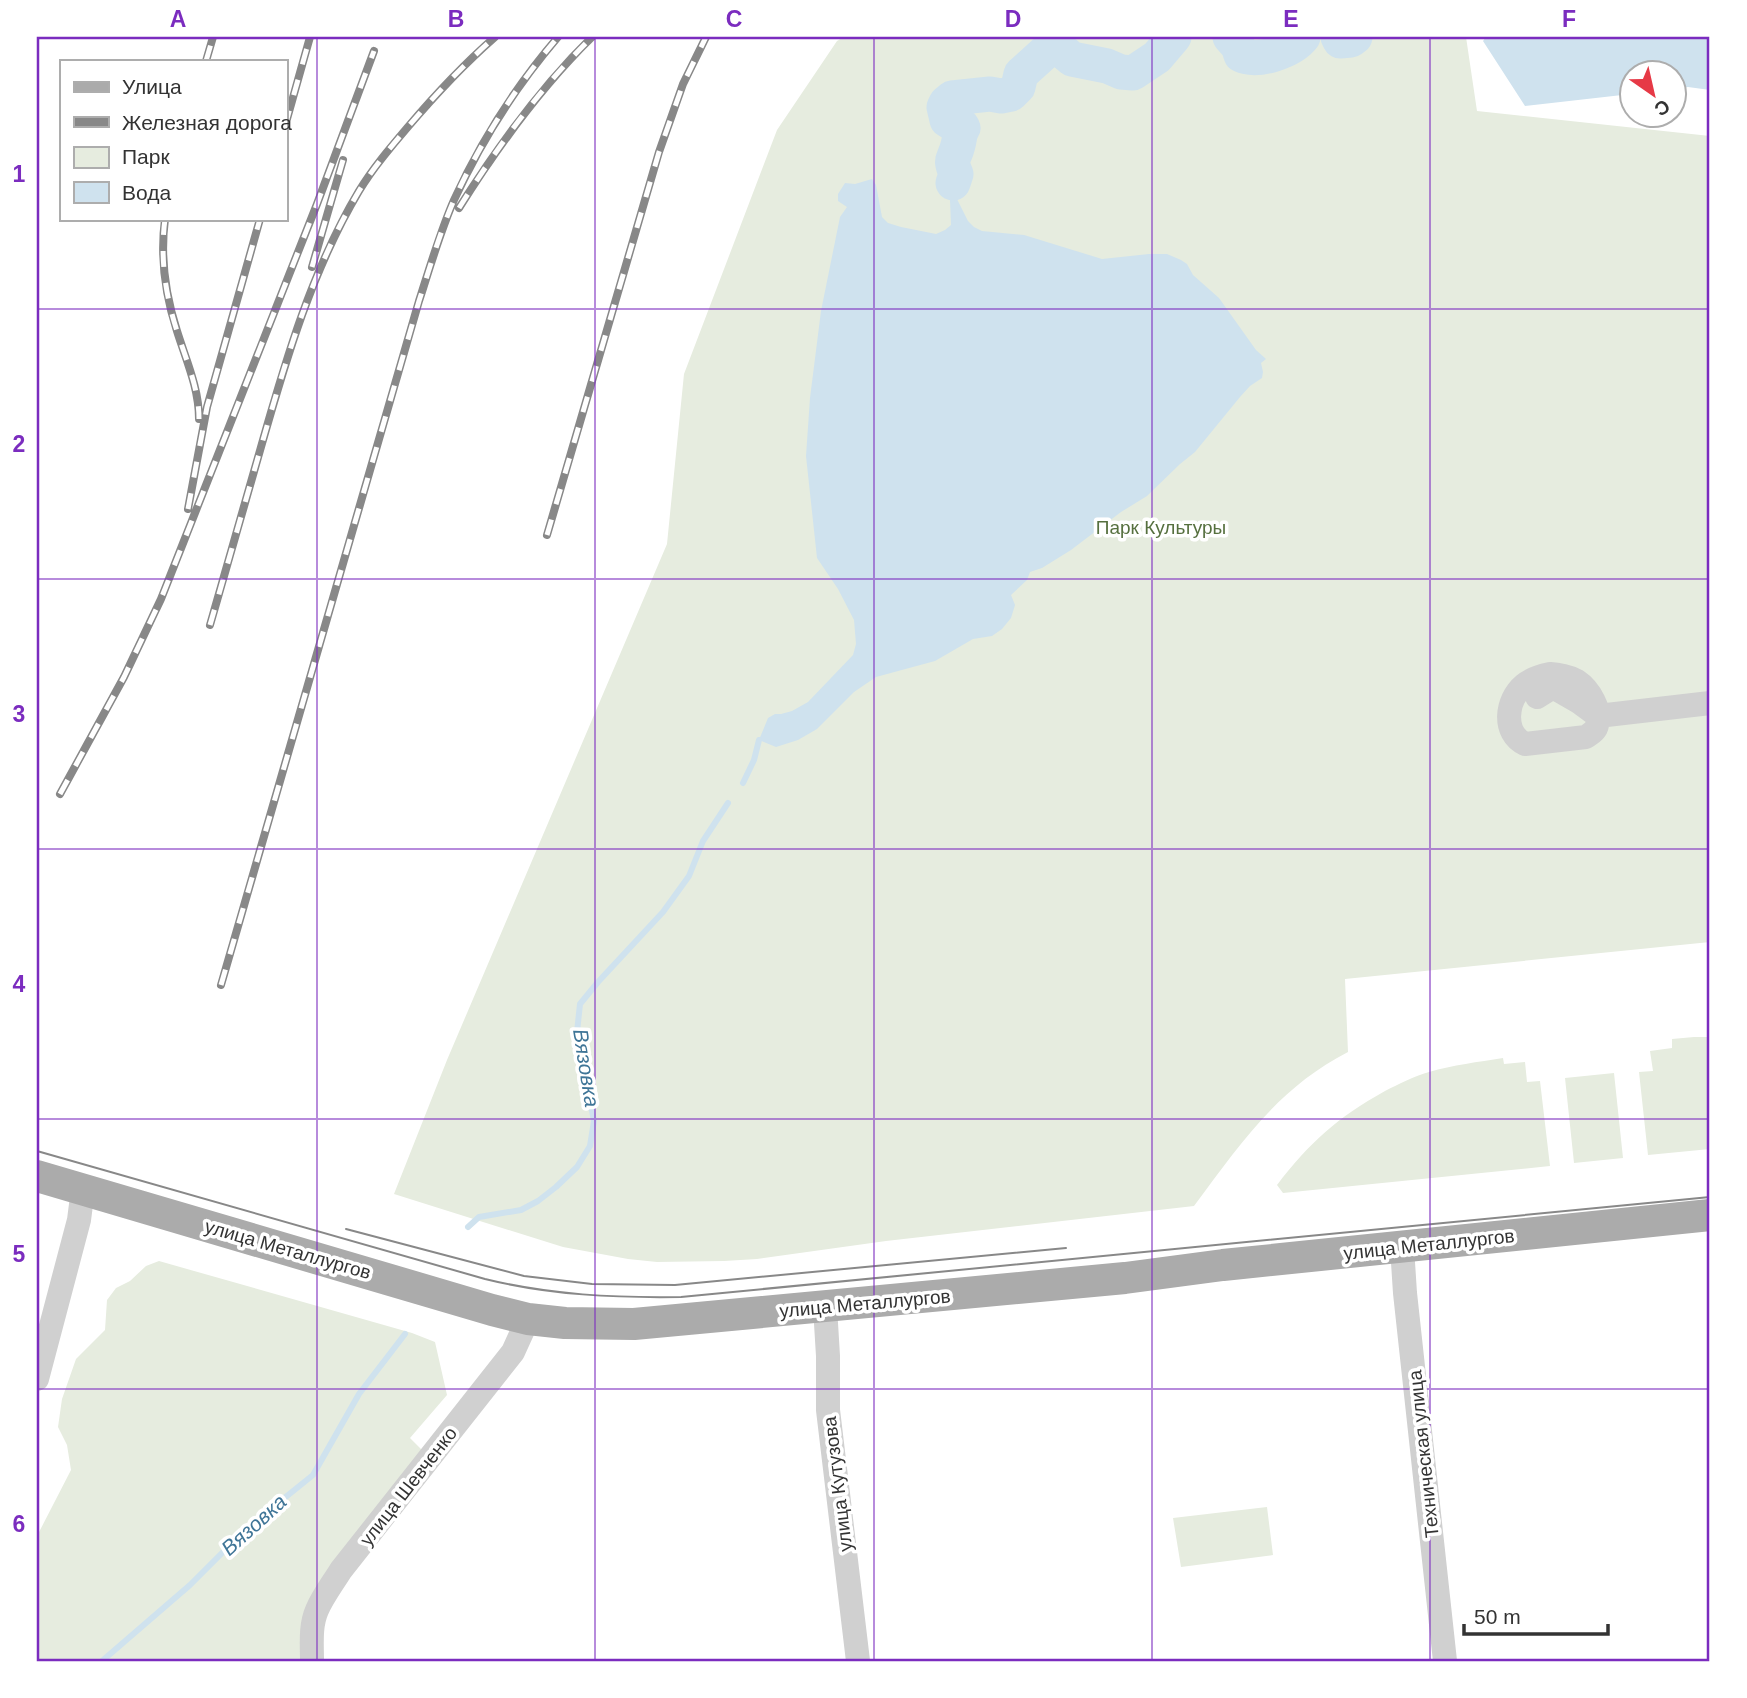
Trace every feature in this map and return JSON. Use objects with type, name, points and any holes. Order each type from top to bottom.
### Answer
[{"type":"main road","name":"улица Металлургов","points":[[37,1175],[458,1300],[527,1319],[565,1323],[623,1324],[825,1307],[1125,1278],[1223,1265],[1710,1214]]},
{"type":"street","points":[[1550,674],[1578,682],[1589,692],[1598,716],[1593,732],[1586,737],[1525,744],[1512,733],[1509,723],[1509,712],[1522,686],[1535,678],[1550,674]]},
{"type":"street","points":[[1598,716],[1710,703]]},
{"type":"street","points":[[37,1379],[79,1220],[83,1189]]},
{"type":"street","name":"Техническая улица","points":[[1402,1247],[1406,1306],[1445,1661]]},
{"type":"street","name":"улица Кутузова","points":[[825,1307],[828,1410],[858,1661]]},
{"type":"street","name":"улица Шевченко","points":[[312,1661],[312,1634],[316,1611],[327,1591],[513,1352],[527,1319]]},
{"type":"green space","name":"Парк Культуры","points":[[844,37],[1466,37],[1477,111],[1618,126],[1618,130],[1654,130],[1710,136],[1710,942],[1345,979],[1348,1052],[1301,1083],[1262,1119],[1194,1206],[886,1241],[757,1259],[657,1262],[563,1247],[394,1194],[447,1060],[667,544],[684,374],[777,130],[837,41]]},
{"type":"green space","points":[[1710,1037],[1710,1149],[1648,1155],[1639,1072],[1653,1071],[1650,1051],[1672,1048],[1672,1039]]},
{"type":"green space","points":[[1503,1058],[1504,1064],[1525,1062],[1527,1082],[1540,1081],[1550,1166],[1283,1193],[1277,1185],[1325,1132],[1385,1091],[1429,1072]]},
{"type":"green space","points":[[1614,1073],[1623,1158],[1574,1163],[1565,1078]]},
{"type":"green space","points":[[159,1261],[412,1333],[435,1342],[447,1395],[410,1438],[424,1452],[339,1557],[303,1661],[37,1661],[37,1536],[71,1470],[67,1445],[58,1427],[62,1399],[76,1359],[105,1330],[107,1300],[116,1288],[130,1281],[146,1266]]},
{"type":"green space","points":[[1267,1507],[1273,1555],[1181,1567],[1173,1518]]},
{"type":"water","points":[[1486,37],[1710,37],[1710,90],[1688,87],[1688,60],[1618,60],[1618,95],[1525,106],[1483,41]]},
{"type":"water","points":[[872,179],[876,185],[882,217],[888,223],[901,227],[936,234],[945,230],[951,225],[950,200],[953,191],[968,221],[982,231],[1024,235],[1102,259],[1167,254],[1181,260],[1187,264],[1193,275],[1219,298],[1256,350],[1266,359],[1261,363],[1262,378],[1240,397],[1195,452],[1147,496],[1071,550],[1042,568],[1030,572],[1027,580],[1011,595],[1015,605],[1011,618],[1002,629],[992,636],[973,639],[935,661],[876,677],[854,692],[817,729],[798,740],[776,747],[759,740],[768,718],[792,711],[808,702],[853,655],[856,644],[854,620],[838,589],[817,558],[806,456],[821,311],[840,217],[847,207],[838,201],[838,194],[845,183],[855,184]]},
{"type":"waterway","name":"Вязовка","points":[[953,183],[956,174],[953,159],[963,128],[947,120],[944,107],[952,98],[1011,94],[1018,87],[1021,74],[1052,46],[1072,59],[1133,73],[1157,57],[1174,37]]},
{"type":"waterway","name":"Вязовка","points":[[1230,37],[1238,46],[1241,55],[1256,58],[1283,51],[1303,37]]},
{"type":"waterway","name":"Вязовка","points":[[1338,37],[1340,41],[1355,37]]},
{"type":"waterway","name":"Вязовка","points":[[743,783],[754,760],[759,740]]},
{"type":"waterway","name":"Вязовка","points":[[468,1227],[479,1217],[521,1210],[538,1201],[577,1167],[590,1146],[594,1121],[577,1032],[580,1004],[663,912],[689,876],[703,841],[728,803]]},
{"type":"waterway","name":"Вязовка","points":[[102,1661],[190,1585],[246,1529],[313,1475],[359,1394],[405,1334]]},
{"type":"tram line","points":[[37,1151],[485,1279],[558,1292],[632,1297],[681,1297],[1710,1197]]},
{"type":"tram line","points":[[346,1229],[524,1276],[592,1284],[675,1285],[1066,1248]]},
{"type":"railway","points":[[206,60],[213,37]]},
{"type":"railway","points":[[287,119],[310,37]]},
{"type":"railway","points":[[210,625],[291,348],[314,284],[342,221],[364,183],[394,143],[449,81],[495,37]]},
{"type":"railway","points":[[221,985],[419,301],[440,237],[454,200],[488,135],[528,75],[558,37]]},
{"type":"railway","points":[[459,208],[521,118],[592,37]]},
{"type":"railway","points":[[547,535],[659,152],[683,84],[706,37]]},
{"type":"railway","points":[[60,794],[124,677],[161,599],[317,204],[374,51]]},
{"type":"railway","points":[[312,267],[343,160]]},
{"type":"railway","points":[[165,220],[163,261],[167,289],[194,385],[199,419]]},
{"type":"railway","points":[[188,509],[207,407],[260,220]]}]
